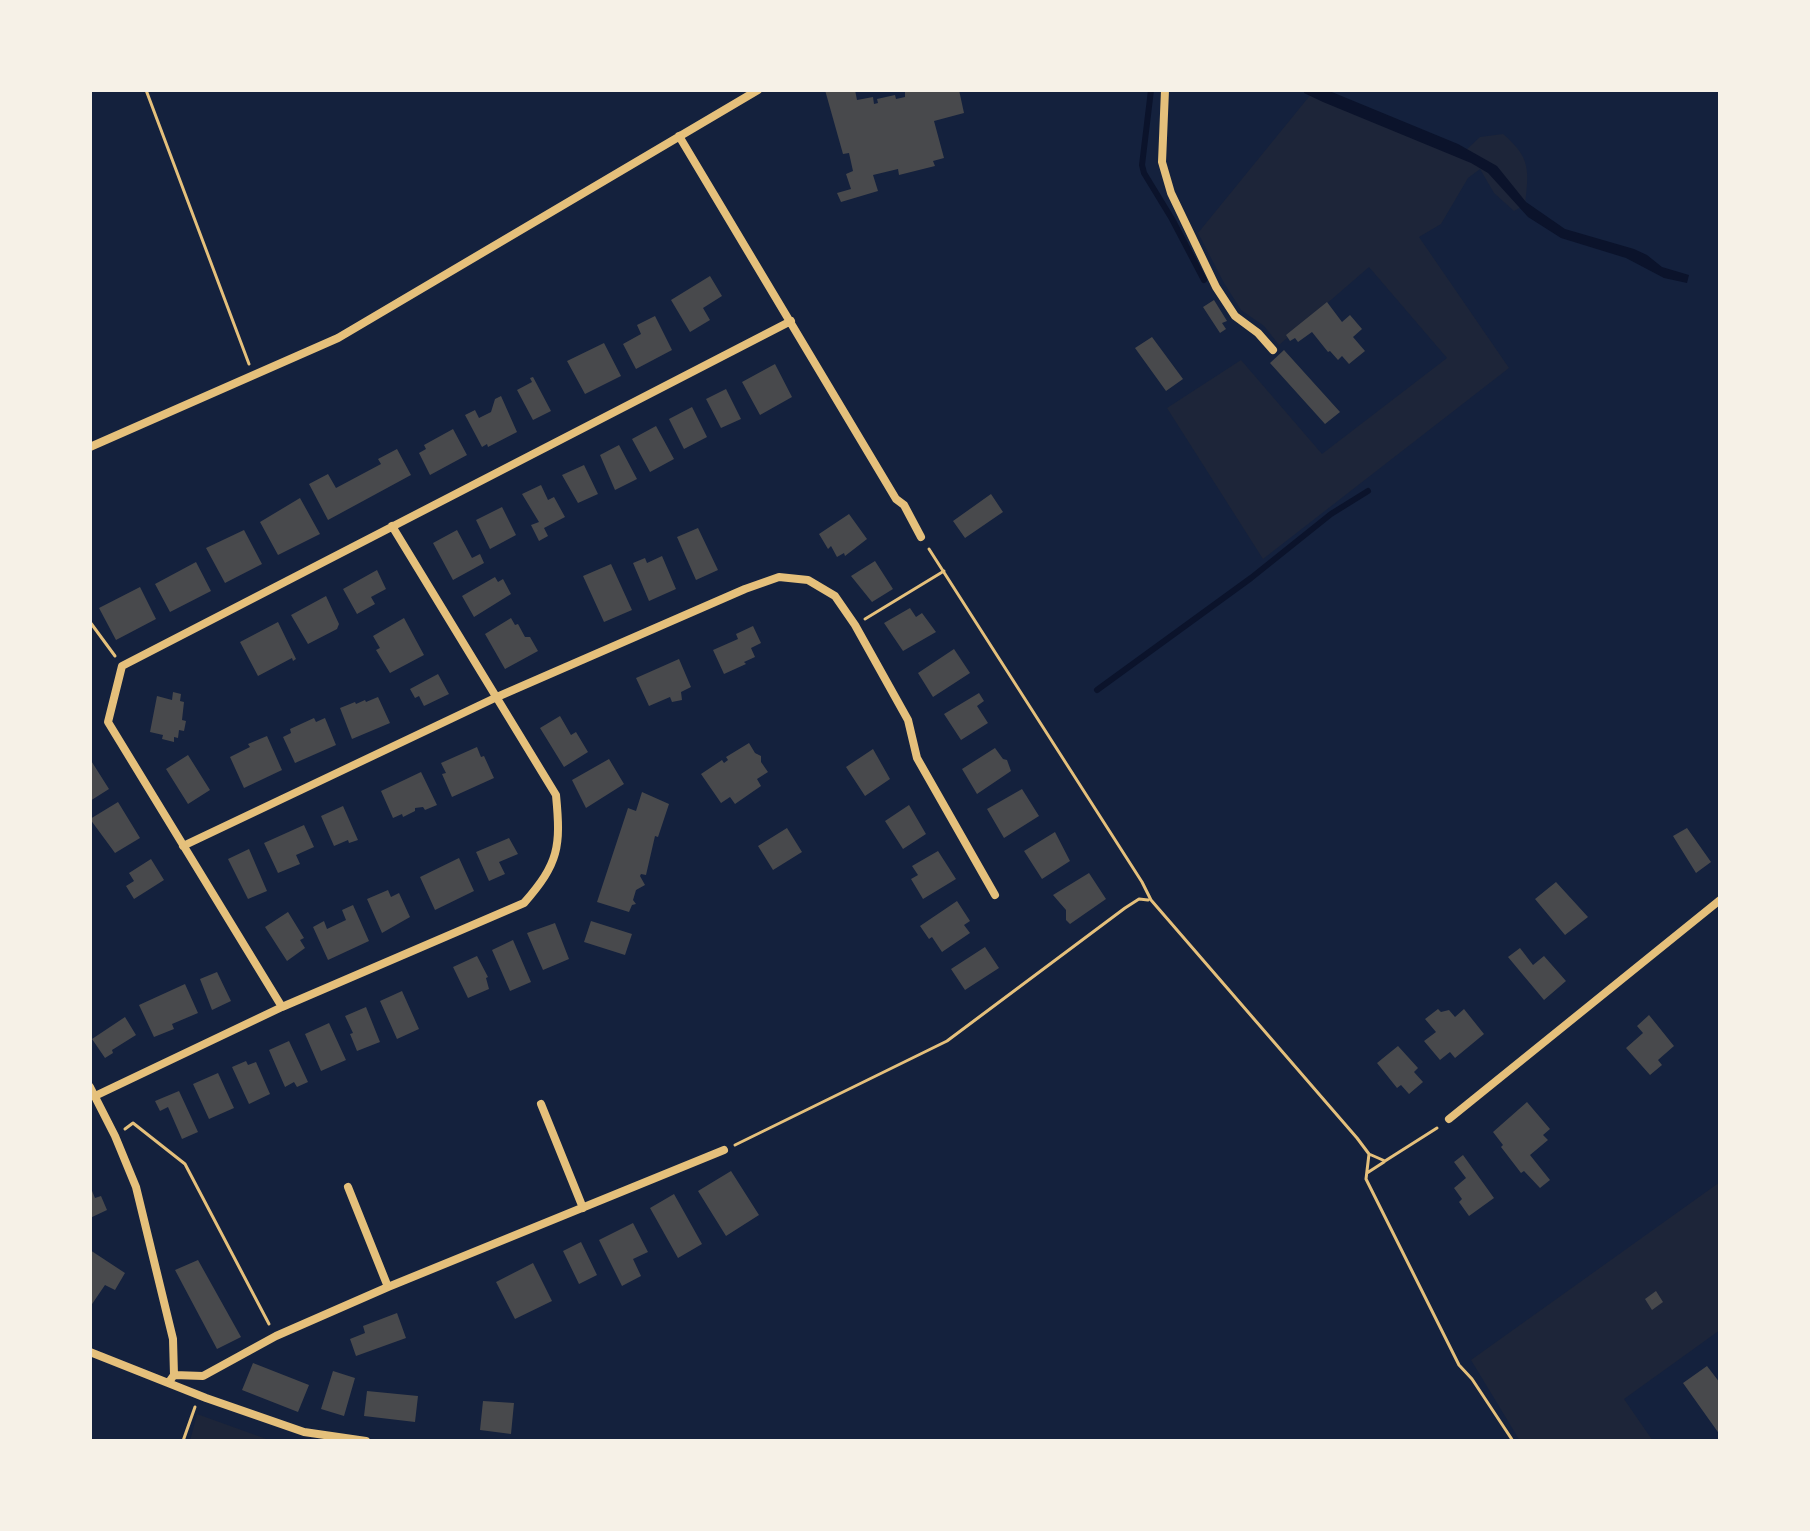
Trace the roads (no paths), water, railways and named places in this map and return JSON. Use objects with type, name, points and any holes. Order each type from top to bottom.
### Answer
[{"type":"street","points":[[90,447],[338,338],[758,90]]},
{"type":"street","points":[[1165,90],[1162,162],[1171,193],[1216,287],[1235,316],[1258,333],[1273,350]]},
{"type":"street","points":[[679,136],[921,537]]},
{"type":"street","points":[[282,1007],[108,722],[122,666],[791,321]]},
{"type":"street","points":[[171,1378],[173,1339],[136,1187],[93,1092],[524,903],[548,876],[560,834],[556,795],[392,526]]},
{"type":"street","points":[[183,846],[497,697],[779,577],[808,580],[835,596],[855,625],[908,720],[917,758],[995,895]]},
{"type":"street","points":[[1449,1119],[1720,900]]},
{"type":"street","points":[[541,1104],[583,1208]]},
{"type":"street","points":[[171,1378],[203,1376],[276,1336],[388,1287],[724,1150]]},
{"type":"street","points":[[348,1187],[388,1287]]},
{"type":"street","points":[[90,1352],[171,1378],[201,1395],[304,1432],[366,1441]]},
{"type":"waterway","points":[[1151,90],[1142,165],[1144,173],[1204,280]]},
{"type":"waterway","points":[[1097,690],[1251,578],[1331,514],[1368,491]]}]
